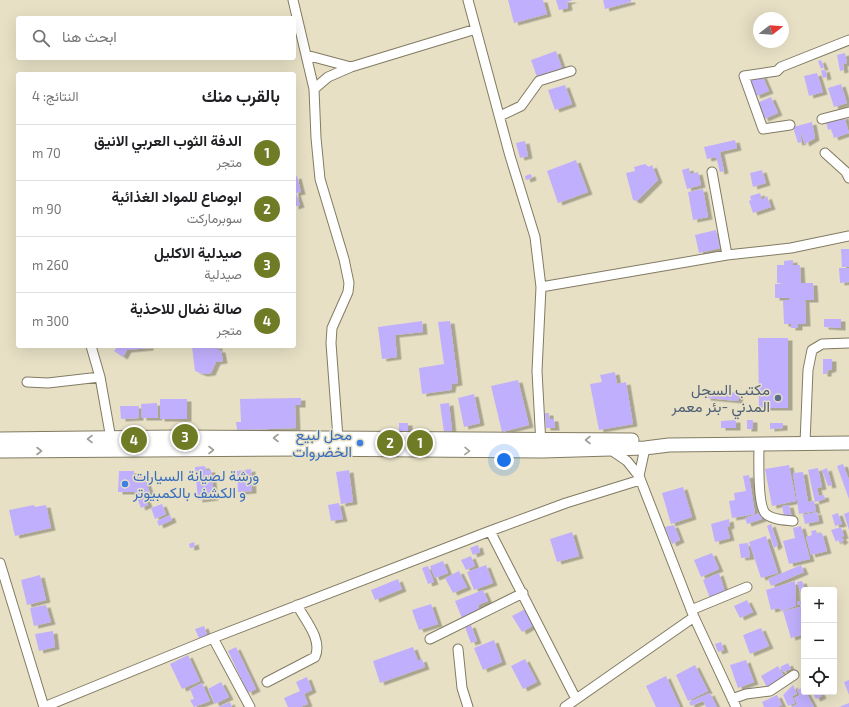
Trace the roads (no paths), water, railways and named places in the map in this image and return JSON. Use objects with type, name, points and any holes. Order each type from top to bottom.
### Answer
[{"type":"highway","points":[[0,439],[111,439],[177,437],[338,438],[445,445]]},
{"type":"highway","points":[[541,446],[643,440],[669,445]]},
{"type":"highway","points":[[0,451],[302,449],[445,445],[541,446],[611,450],[669,445],[849,443]]},
{"type":"street","points":[[292,0],[314,89],[316,138],[320,179],[344,259],[349,283],[348,292],[332,328],[331,343],[338,438]]},
{"type":"street","points":[[468,0],[535,236],[541,287],[537,371],[541,446]]},
{"type":"street","points":[[314,89],[328,77],[351,67],[476,29]]},
{"type":"street","points":[[790,125],[763,129],[744,76],[777,71],[781,67],[849,40]]},
{"type":"street","points":[[306,55],[351,67]]},
{"type":"street","points":[[500,116],[520,106],[539,80],[571,71]]},
{"type":"street","points":[[822,119],[849,112]]},
{"type":"street","points":[[825,153],[846,172],[849,178]]},
{"type":"street","points":[[712,172],[728,255]]},
{"type":"street","points":[[541,287],[728,255],[790,248],[849,236]]},
{"type":"street","points":[[805,443],[808,370],[812,350],[822,344],[849,344]]},
{"type":"street","points":[[92,348],[100,377],[111,439]]},
{"type":"street","points":[[27,382],[48,383],[100,377]]},
{"type":"street","points":[[759,444],[759,484],[763,510],[767,515],[793,521]]},
{"type":"street","points":[[640,478],[645,448]]},
{"type":"street","points":[[611,450],[627,461],[640,478],[692,614],[734,703],[746,694],[770,691],[794,675]]},
{"type":"street","points":[[0,563],[44,707],[213,638],[490,531],[640,478]]},
{"type":"street","points":[[490,531],[523,593],[572,704],[692,614],[747,587]]},
{"type":"street","points":[[430,639],[523,593]]},
{"type":"street","points":[[267,682],[316,657],[318,650],[317,642],[297,606]]},
{"type":"street","points":[[213,638],[250,707]]},
{"type":"street","points":[[458,649],[462,688],[468,707]]},
{"type":"place","name":"مكتب السجل المدني -بئر معمر","points":[[778,398]]},
{"type":"place","name":"صيدلية الاكليل","points":[[185,437]]},
{"type":"place","name":"صالة نضال للاحذية","points":[[134,440]]},
{"type":"place","name":"محل لبيع الخضروات","points":[[360,443]]},
{"type":"place","name":"ابوصاع للمواد الغذائية","points":[[390,443]]},
{"type":"place","name":"الدفة الثوب العربي الانيق","points":[[420,443]]},
{"type":"place","name":"ورشة لصيانة السيارات و الكشف بالكمبيوتر","points":[[125,484]]}]
